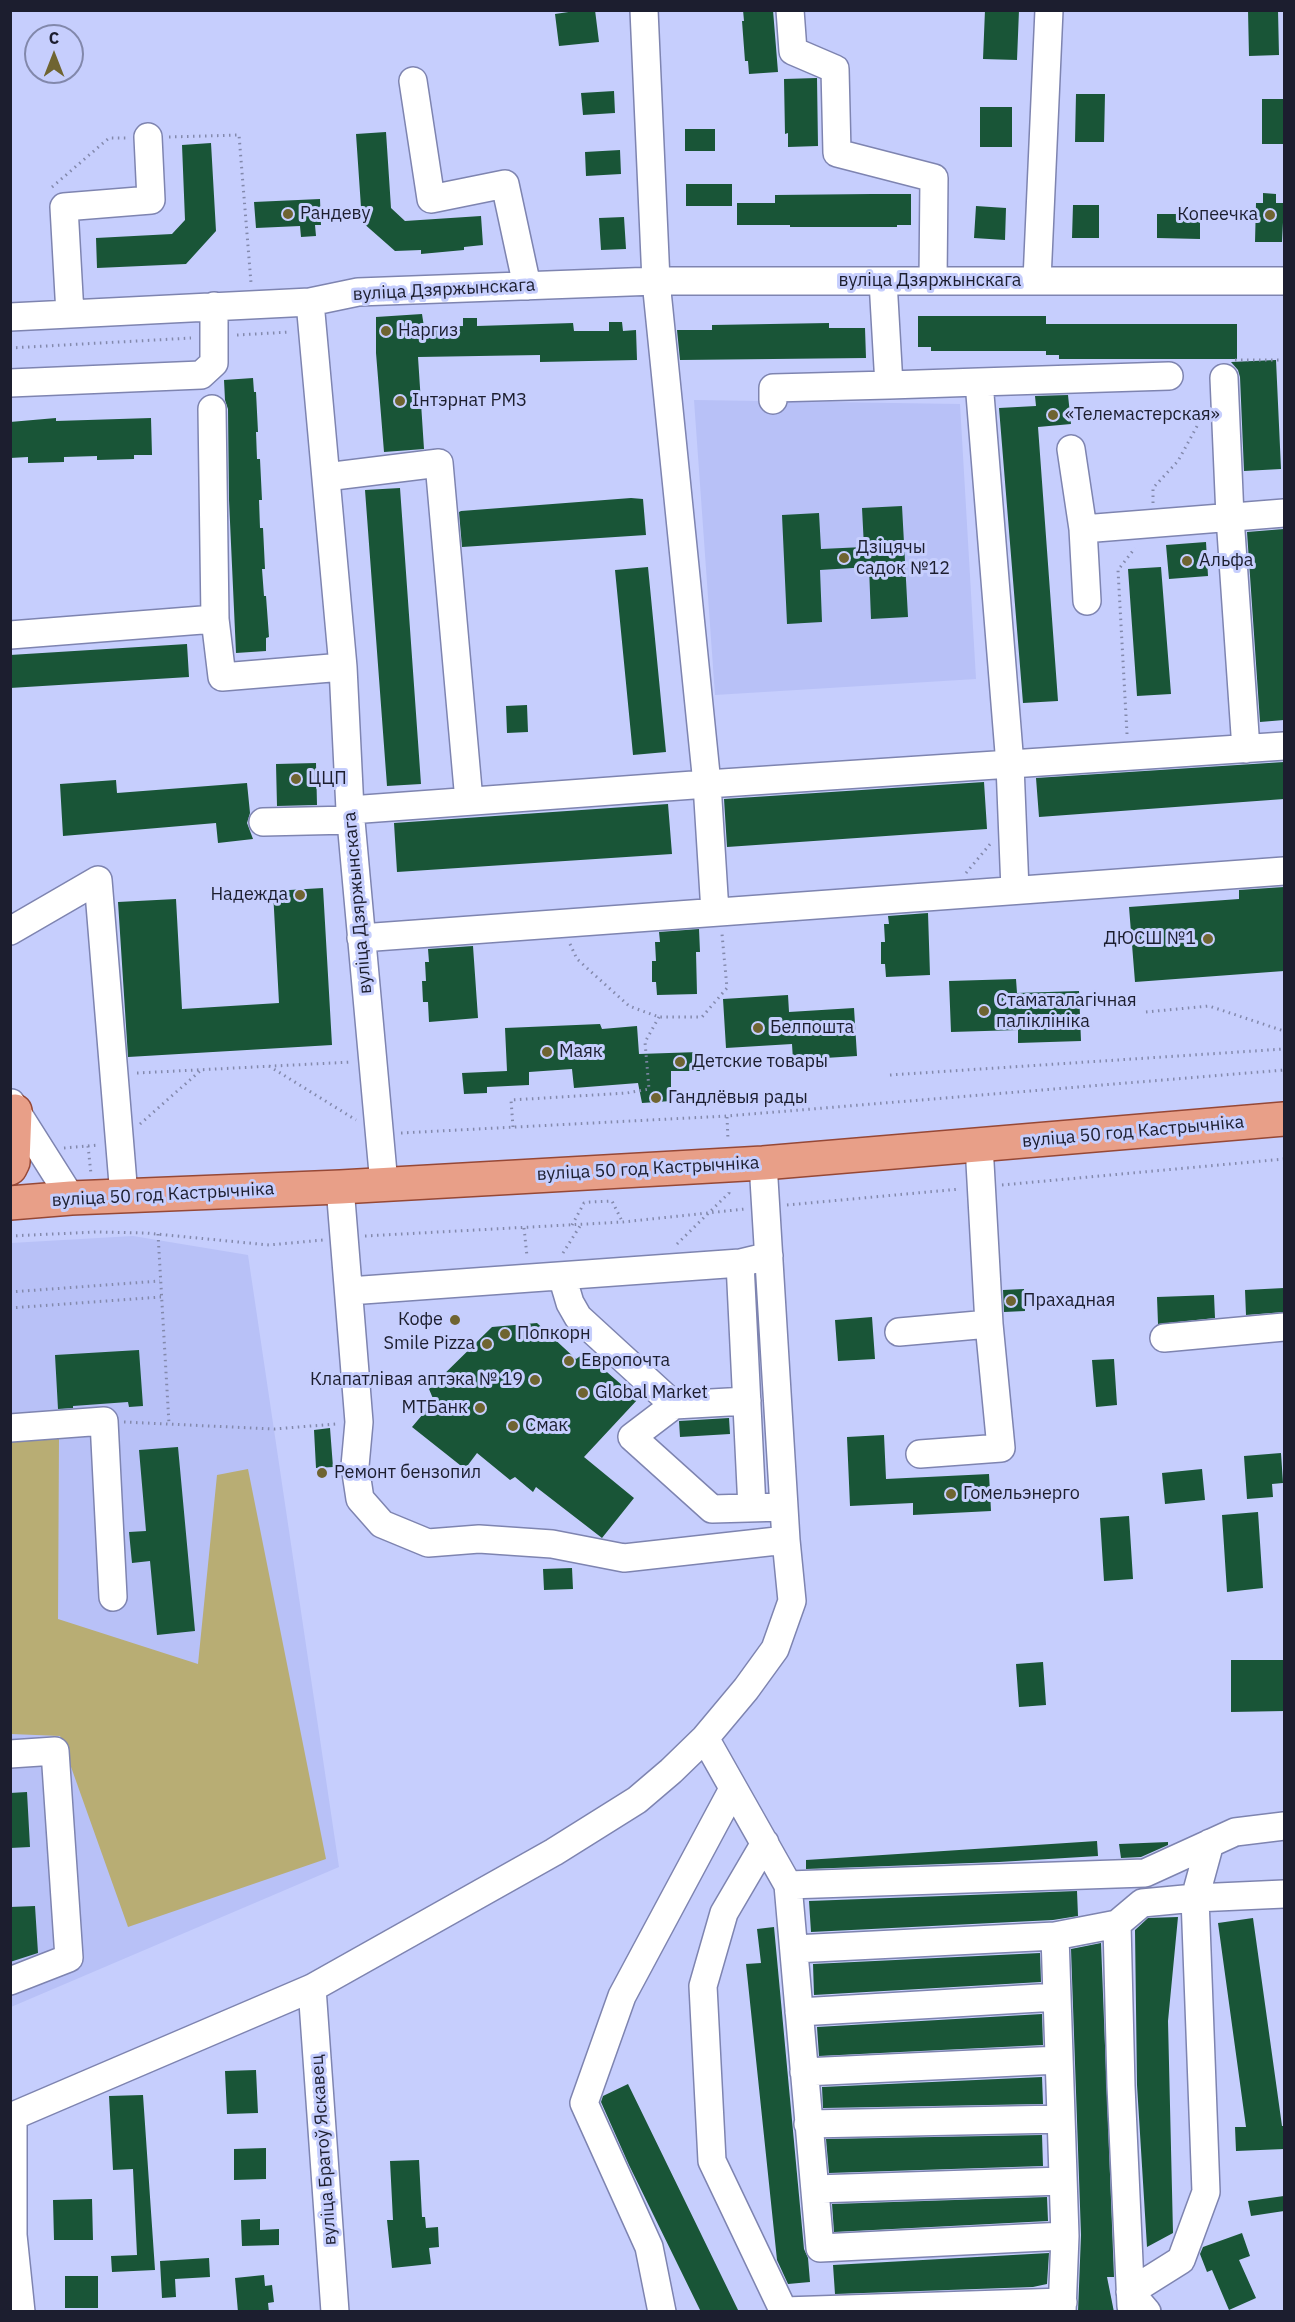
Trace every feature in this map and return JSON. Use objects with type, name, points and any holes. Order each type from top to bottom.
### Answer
[{"type":"main road","points":[[10,1168],[13,1162],[13,1107]]},
{"type":"main road","name":"вуліца 50 год Кастрычніка","points":[[10,1203],[763,1163],[1284,1119]]},
{"type":"street","points":[[644,10],[657,281],[707,784],[717,912]]},
{"type":"street","points":[[790,10],[793,51],[835,69],[837,153],[933,178],[933,281]]},
{"type":"street","points":[[1037,280],[1049,10]]},
{"type":"street","points":[[413,81],[430,199],[505,184],[527,286]]},
{"type":"street","points":[[70,314],[64,207],[151,200],[148,137]]},
{"type":"street","name":"вуліца Дзяржынскага","points":[[384,1184],[350,815],[343,666],[310,302],[358,292],[657,281],[1284,281]]},
{"type":"street","points":[[883,281],[889,385]]},
{"type":"street","points":[[10,317],[310,302]]},
{"type":"street","points":[[10,383],[201,375],[214,363],[214,306]]},
{"type":"street","points":[[773,400],[773,388],[1169,376]]},
{"type":"street","points":[[1224,378],[1230,517],[1246,749]]},
{"type":"street","points":[[979,382],[1010,765],[1015,890]]},
{"type":"street","points":[[212,409],[215,619],[222,677],[343,666]]},
{"type":"street","points":[[1071,449],[1083,529],[1087,601]]},
{"type":"street","points":[[326,477],[439,463],[469,801]]},
{"type":"street","points":[[1083,529],[1284,513]]},
{"type":"street","points":[[10,635],[215,619]]},
{"type":"street","points":[[263,822],[350,815],[469,801],[1284,746]]},
{"type":"street","points":[[361,938],[1284,871]]},
{"type":"street","points":[[10,931],[98,880],[124,1196]]},
{"type":"street","points":[[13,1107],[71,1198]]},
{"type":"street","points":[[920,1454],[1001,1448],[989,1324],[979,1145]]},
{"type":"street","points":[[21,2312],[13,2235],[13,2116],[312,1988],[554,1852],[627,1806],[671,1771],[705,1738],[746,1689],[775,1649],[792,1601],[786,1540],[763,1163]]},
{"type":"street","points":[[340,1187],[359,1422],[356,1466],[360,1499],[382,1524],[428,1543],[479,1539],[552,1544],[624,1558],[786,1540]]},
{"type":"street","points":[[349,1291],[740,1263],[769,1256]]},
{"type":"street","points":[[740,1263],[752,1508]]},
{"type":"street","points":[[562,1276],[570,1304],[578,1317],[674,1405]]},
{"type":"street","points":[[899,1332],[989,1324]]},
{"type":"street","points":[[1164,1338],[1284,1327]]},
{"type":"street","points":[[747,1401],[674,1405],[632,1437],[712,1509],[784,1507]]},
{"type":"street","points":[[10,1428],[104,1421],[113,1598]]},
{"type":"street","points":[[705,1738],[788,1885],[820,2248],[1065,2236]]},
{"type":"street","points":[[10,1754],[55,1751],[69,1958],[10,1982]]},
{"type":"street","points":[[662,2312],[649,2247],[584,2103],[622,1996],[733,1789]]},
{"type":"street","points":[[788,1885],[1145,1873],[1235,1832],[1284,1826]]},
{"type":"street","points":[[765,1843],[724,1913],[703,1986],[704,2021],[712,2161],[784,2311],[1063,2307],[1065,2236],[1055,1936]]},
{"type":"street","points":[[1136,2305],[1181,2260],[1206,2192],[1195,1898],[1210,1843]]},
{"type":"street","points":[[1142,1903],[1145,1873]]},
{"type":"street","points":[[794,1949],[1055,1936],[1117,1923],[1142,1903],[1284,1894]]},
{"type":"street","points":[[1117,1923],[1121,2086],[1136,2305]]},
{"type":"street","name":"вуліца Братоў Яскавец","points":[[312,1988],[335,2312]]},
{"type":"street","points":[[799,2012],[1057,1997]]},
{"type":"street","points":[[804,2072],[1059,2060]]},
{"type":"street","points":[[808,2124],[1061,2119]]},
{"type":"street","points":[[815,2189],[1063,2181]]},
{"type":"path","points":[[10,348],[313,331]]},
{"type":"path","points":[[947,895],[1012,819]]},
{"type":"path","points":[[559,923],[577,959],[629,1006],[658,1017],[702,1017],[727,988],[717,912]]},
{"type":"path","points":[[1146,1012],[1209,1006],[1284,1031]]},
{"type":"path","points":[[513,1127],[511,1100],[627,1093],[649,1089],[645,1042],[658,1017]]},
{"type":"path","points":[[890,1075],[1284,1049]]},
{"type":"path","points":[[114,1074],[372,1061]]},
{"type":"path","points":[[269,1066],[379,1134],[727,1116],[1284,1070]]},
{"type":"path","points":[[672,1250],[706,1213],[729,1193],[727,1116]]},
{"type":"path","points":[[10,1236],[96,1232],[158,1234],[269,1245],[344,1238],[623,1222],[1284,1159]]},
{"type":"path","points":[[572,1225],[584,1203],[612,1202],[623,1222]]},
{"type":"path","points":[[158,1234],[169,1424]]},
{"type":"path","points":[[10,1292],[160,1281]]},
{"type":"path","points":[[10,1308],[161,1297]]},
{"type":"path","points":[[104,1421],[274,1429],[359,1422]]},
{"type":"shaded area","points":[[694,400],[960,404],[976,679],[715,695]]},
{"type":"shaded area","points":[[133,1236],[248,1255],[339,1867],[11,2007],[11,1243]]},
{"type":"shaded area","points":[[59,1439],[58,1619],[198,1664],[217,1475],[248,1469],[326,1859],[128,1927],[60,1736],[11,1734],[11,1442]]},
{"type":"building","points":[[595,10],[599,42],[559,46],[555,14]]},
{"type":"building","points":[[743,10],[773,10],[778,72],[749,74],[748,61],[745,61]]},
{"type":"building","points":[[985,10],[1019,10],[1017,60],[983,59]]},
{"type":"building","points":[[1248,10],[1278,10],[1279,55],[1249,56]]},
{"type":"building","points":[[817,78],[818,146],[788,147],[788,133],[785,134],[784,79]]},
{"type":"building","points":[[614,91],[615,113],[583,115],[581,93]]},
{"type":"building","points":[[1076,94],[1105,94],[1104,142],[1075,142]]},
{"type":"building","points":[[1262,99],[1284,99],[1284,144],[1262,144]]},
{"type":"building","points":[[980,107],[1012,107],[1012,147],[980,147]]},
{"type":"building","points":[[685,129],[715,129],[715,151],[685,151]]},
{"type":"building","points":[[386,132],[391,208],[405,221],[481,216],[483,245],[464,247],[464,250],[421,254],[421,250],[395,251],[362,222],[356,134]]},
{"type":"building","points":[[211,143],[216,231],[186,264],[97,268],[96,238],[172,234],[185,220],[182,145]]},
{"type":"building","points":[[620,150],[621,174],[586,176],[585,152]]},
{"type":"building","points":[[686,184],[732,184],[732,206],[686,206]]},
{"type":"building","name":"Копеечка","points":[[1263,193],[1276,194],[1276,203],[1284,203],[1282,242],[1255,242],[1256,203],[1263,203]]},
{"type":"building","points":[[911,194],[911,225],[790,227],[790,225],[737,225],[737,203],[775,203],[775,195]]},
{"type":"building","name":"Рандеву","points":[[320,199],[321,225],[315,225],[316,236],[301,237],[300,226],[256,228],[254,202]]},
{"type":"building","points":[[1073,205],[1099,205],[1099,238],[1072,238]]},
{"type":"building","points":[[976,206],[1006,208],[1005,240],[974,238]]},
{"type":"building","points":[[1157,214],[1200,214],[1200,239],[1157,238]]},
{"type":"building","points":[[624,217],[626,249],[601,250],[599,218]]},
{"type":"building","points":[[422,314],[424,327],[463,326],[463,318],[477,318],[477,326],[573,323],[574,331],[609,331],[609,322],[622,322],[623,331],[636,330],[637,360],[540,362],[540,355],[418,357],[424,449],[384,452],[376,353],[376,317]]},
{"type":"building","points":[[918,316],[1046,316],[1046,324],[1237,324],[1237,359],[1059,359],[1059,355],[1046,355],[1046,351],[931,351],[931,347],[918,347]]},
{"type":"building","points":[[829,323],[829,328],[865,328],[866,358],[680,360],[677,330],[712,330],[712,325]]},
{"type":"building","points":[[1276,360],[1281,469],[1244,471],[1240,377],[1238,370],[1231,362]]},
{"type":"building","points":[[253,378],[258,432],[256,432],[257,459],[260,459],[262,500],[259,500],[260,528],[263,528],[265,569],[262,569],[269,637],[266,638],[266,651],[236,653],[229,500],[228,409],[224,380]]},
{"type":"building","points":[[1068,395],[1071,424],[1038,427],[1058,701],[1023,703],[999,408],[1036,406],[1035,396]]},
{"type":"building","points":[[56,418],[56,421],[151,418],[152,455],[134,455],[134,459],[97,460],[97,456],[64,457],[64,462],[28,463],[28,457],[10,458],[10,422]]},
{"type":"building","points":[[400,488],[421,784],[387,786],[365,490]]},
{"type":"building","points":[[643,499],[646,535],[462,547],[459,512],[461,511]]},
{"type":"building","name":"Дзіцячы садок №12","points":[[902,506],[908,617],[871,619],[869,567],[820,570],[822,622],[787,624],[782,515],[819,513],[821,549],[864,547],[862,508]]},
{"type":"building","points":[[1284,529],[1284,720],[1260,722],[1247,532]]},
{"type":"building","name":"Альфа","points":[[1206,542],[1208,576],[1169,579],[1166,545]]},
{"type":"building","points":[[648,567],[666,752],[633,755],[615,570]]},
{"type":"building","points":[[1161,567],[1171,694],[1137,696],[1128,569]]},
{"type":"building","points":[[187,644],[189,677],[10,688],[10,655]]},
{"type":"building","points":[[527,705],[528,732],[507,733],[506,706]]},
{"type":"building","points":[[1284,762],[1284,799],[1039,817],[1036,778]]},
{"type":"building","name":"ЦЦП","points":[[316,763],[317,805],[277,806],[276,764]]},
{"type":"building","points":[[116,780],[117,793],[247,783],[250,813],[247,823],[253,839],[218,843],[216,823],[63,836],[60,784]]},
{"type":"building","points":[[984,782],[987,829],[727,847],[724,799]]},
{"type":"building","points":[[668,804],[672,854],[397,872],[394,823]]},
{"type":"building","name":"ДЮСШ №1","points":[[1284,887],[1284,971],[1135,982],[1129,907],[1239,899],[1239,890]]},
{"type":"building","points":[[323,888],[332,1045],[128,1057],[118,902],[176,899],[182,1009],[279,1003],[273,891]]},
{"type":"building","points":[[928,913],[930,975],[886,977],[885,964],[881,964],[881,942],[885,942],[884,924],[889,924],[888,916]]},
{"type":"building","points":[[699,929],[700,952],[696,952],[697,994],[657,995],[656,982],[652,982],[652,961],[656,961],[655,942],[660,942],[659,932]]},
{"type":"building","points":[[473,946],[478,1018],[429,1022],[428,1002],[423,1002],[422,981],[426,981],[425,962],[429,962],[428,949]]},
{"type":"building","points":[[1016,979],[1017,993],[1079,991],[1081,1041],[1018,1043],[1018,1030],[951,1032],[949,981]]},
{"type":"building","points":[[788,995],[789,1012],[854,1008],[857,1056],[793,1060],[792,1044],[726,1048],[723,999]]},
{"type":"building","points":[[600,1024],[602,1029],[637,1026],[639,1054],[699,1052],[700,1071],[671,1071],[671,1101],[642,1103],[638,1083],[574,1088],[572,1069],[529,1072],[529,1085],[487,1087],[487,1093],[464,1094],[462,1073],[507,1071],[505,1028]]},
{"type":"building","points":[[1284,1288],[1284,1312],[1246,1315],[1245,1290]]},
{"type":"building","name":"Прахадная","points":[[1024,1289],[1025,1311],[1004,1312],[1003,1290]]},
{"type":"building","points":[[1214,1295],[1215,1318],[1158,1324],[1157,1297]]},
{"type":"building","points":[[872,1317],[875,1359],[838,1361],[835,1320]]},
{"type":"building","points":[[537,1323],[576,1359],[585,1353],[638,1399],[584,1457],[634,1498],[602,1538],[536,1487],[533,1492],[515,1477],[510,1480],[477,1453],[465,1469],[412,1427],[434,1401],[429,1389],[492,1327]]},
{"type":"building","points":[[139,1350],[143,1406],[129,1407],[128,1402],[58,1409],[55,1355]]},
{"type":"building","points":[[1114,1359],[1117,1405],[1096,1407],[1092,1360]]},
{"type":"building","points":[[729,1418],[730,1434],[680,1437],[679,1421]]},
{"type":"building","points":[[330,1428],[333,1467],[316,1468],[314,1430]]},
{"type":"building","points":[[884,1435],[886,1479],[989,1474],[991,1511],[913,1515],[913,1503],[850,1506],[847,1437]]},
{"type":"building","points":[[178,1447],[195,1631],[157,1635],[150,1561],[132,1563],[129,1532],[146,1531],[139,1450]]},
{"type":"building","points":[[1281,1453],[1283,1483],[1272,1484],[1273,1497],[1247,1499],[1244,1456]]},
{"type":"building","points":[[1202,1469],[1205,1500],[1165,1504],[1162,1473]]},
{"type":"building","points":[[1258,1512],[1263,1588],[1227,1592],[1222,1515]]},
{"type":"building","points":[[1129,1516],[1133,1579],[1104,1581],[1100,1518]]},
{"type":"building","points":[[572,1568],[573,1589],[544,1590],[543,1569]]},
{"type":"building","points":[[1231,1660],[1284,1660],[1284,1711],[1231,1712]]},
{"type":"building","points":[[1043,1662],[1046,1705],[1019,1707],[1016,1664]]},
{"type":"building","points":[[27,1792],[30,1847],[10,1848],[10,1793]]},
{"type":"building","points":[[1097,1841],[1098,1856],[806,1869],[806,1860]]},
{"type":"building","points":[[1168,1842],[1168,1845],[1141,1857],[1121,1858],[1119,1844]]},
{"type":"building","points":[[1077,1891],[1078,1916],[1053,1920],[811,1932],[809,1901]]},
{"type":"building","points":[[35,1906],[38,1953],[10,1962],[10,1907]]},
{"type":"building","points":[[1178,1917],[1168,2021],[1173,2233],[1147,2247],[1137,2085],[1135,1930],[1148,1918]]},
{"type":"building","points":[[1253,1918],[1282,2126],[1284,2126],[1284,2149],[1236,2151],[1235,2127],[1246,2127],[1218,1923]]},
{"type":"building","points":[[774,1927],[804,2249],[808,2258],[810,2282],[788,2284],[777,2260],[746,1964],[761,1963],[757,1929]]},
{"type":"building","points":[[1101,1943],[1114,2277],[1107,2277],[1114,2312],[1078,2312],[1081,2235],[1071,1949]]},
{"type":"building","points":[[1040,1953],[1041,1982],[814,1995],[813,1964]]},
{"type":"building","points":[[1042,2014],[1043,2045],[819,2056],[817,2027]]},
{"type":"building","points":[[256,2070],[258,2113],[227,2114],[225,2071]]},
{"type":"building","points":[[1042,2077],[1043,2104],[823,2108],[822,2087]]},
{"type":"building","points":[[628,2084],[739,2312],[701,2312],[629,2165],[601,2102],[603,2096]]},
{"type":"building","points":[[143,2095],[155,2270],[112,2272],[111,2256],[137,2255],[133,2169],[113,2170],[109,2096]]},
{"type":"building","points":[[1042,2135],[1043,2166],[829,2173],[826,2139]]},
{"type":"building","points":[[266,2148],[266,2179],[234,2180],[234,2149]]},
{"type":"building","points":[[419,2160],[422,2217],[425,2217],[426,2228],[438,2227],[439,2247],[429,2248],[431,2264],[392,2268],[387,2220],[393,2220],[390,2161]]},
{"type":"building","points":[[1284,2196],[1284,2211],[1251,2216],[1248,2201]]},
{"type":"building","points":[[1047,2197],[1048,2221],[834,2232],[832,2204]]},
{"type":"building","points":[[92,2199],[93,2240],[54,2240],[53,2200]]},
{"type":"building","points":[[260,2219],[260,2230],[279,2229],[279,2245],[242,2246],[241,2220]]},
{"type":"building","points":[[1242,2233],[1250,2256],[1239,2260],[1256,2298],[1229,2310],[1212,2270],[1207,2272],[1200,2254],[1203,2247]]},
{"type":"building","points":[[1049,2253],[1047,2284],[1033,2287],[835,2294],[833,2265]]},
{"type":"building","points":[[209,2258],[210,2277],[175,2279],[176,2297],[162,2298],[160,2261]]},
{"type":"building","points":[[264,2275],[265,2286],[272,2285],[274,2302],[268,2303],[269,2312],[238,2312],[235,2278]]},
{"type":"building","points":[[65,2276],[98,2276],[98,2308],[65,2308]]},
{"type":"place","name":"Рандеву","points":[[288,214]]},
{"type":"place","name":"Копеечка","points":[[1270,215]]},
{"type":"place","name":"Наргиз","points":[[386,331]]},
{"type":"place","name":"Інтэрнат РМЗ","points":[[400,401]]},
{"type":"place","name":"«Телемастерская»","points":[[1053,415]]},
{"type":"place","name":"Дзіцячы садок №12","points":[[844,558]]},
{"type":"place","name":"Альфа","points":[[1187,561]]},
{"type":"place","name":"ЦЦП","points":[[296,779]]},
{"type":"place","name":"Надежда","points":[[300,895]]},
{"type":"place","name":"ДЮСШ №1","points":[[1208,939]]},
{"type":"place","name":"Стаматалагічная паліклініка","points":[[984,1011]]},
{"type":"place","name":"Белпошта","points":[[758,1028]]},
{"type":"place","name":"Маяк","points":[[547,1052]]},
{"type":"place","name":"Детские товары","points":[[680,1062]]},
{"type":"place","name":"Гандлёвыя рады","points":[[656,1098]]},
{"type":"place","name":"Прахадная","points":[[1011,1301]]},
{"type":"place","name":"Кофе","points":[[455,1320]]},
{"type":"place","name":"Попкорн","points":[[505,1334]]},
{"type":"place","name":"Smile Pizza","points":[[487,1344]]},
{"type":"place","name":"Европочта","points":[[569,1361]]},
{"type":"place","name":"Клапатлівая аптэка № 19","points":[[535,1380]]},
{"type":"place","name":"Globаl Market","points":[[583,1393]]},
{"type":"place","name":"МТБанк","points":[[480,1408]]},
{"type":"place","name":"Смак","points":[[513,1426]]},
{"type":"place","name":"Ремонт бензопил","points":[[322,1473]]},
{"type":"place","name":"Гомельэнерго","points":[[951,1494]]}]
